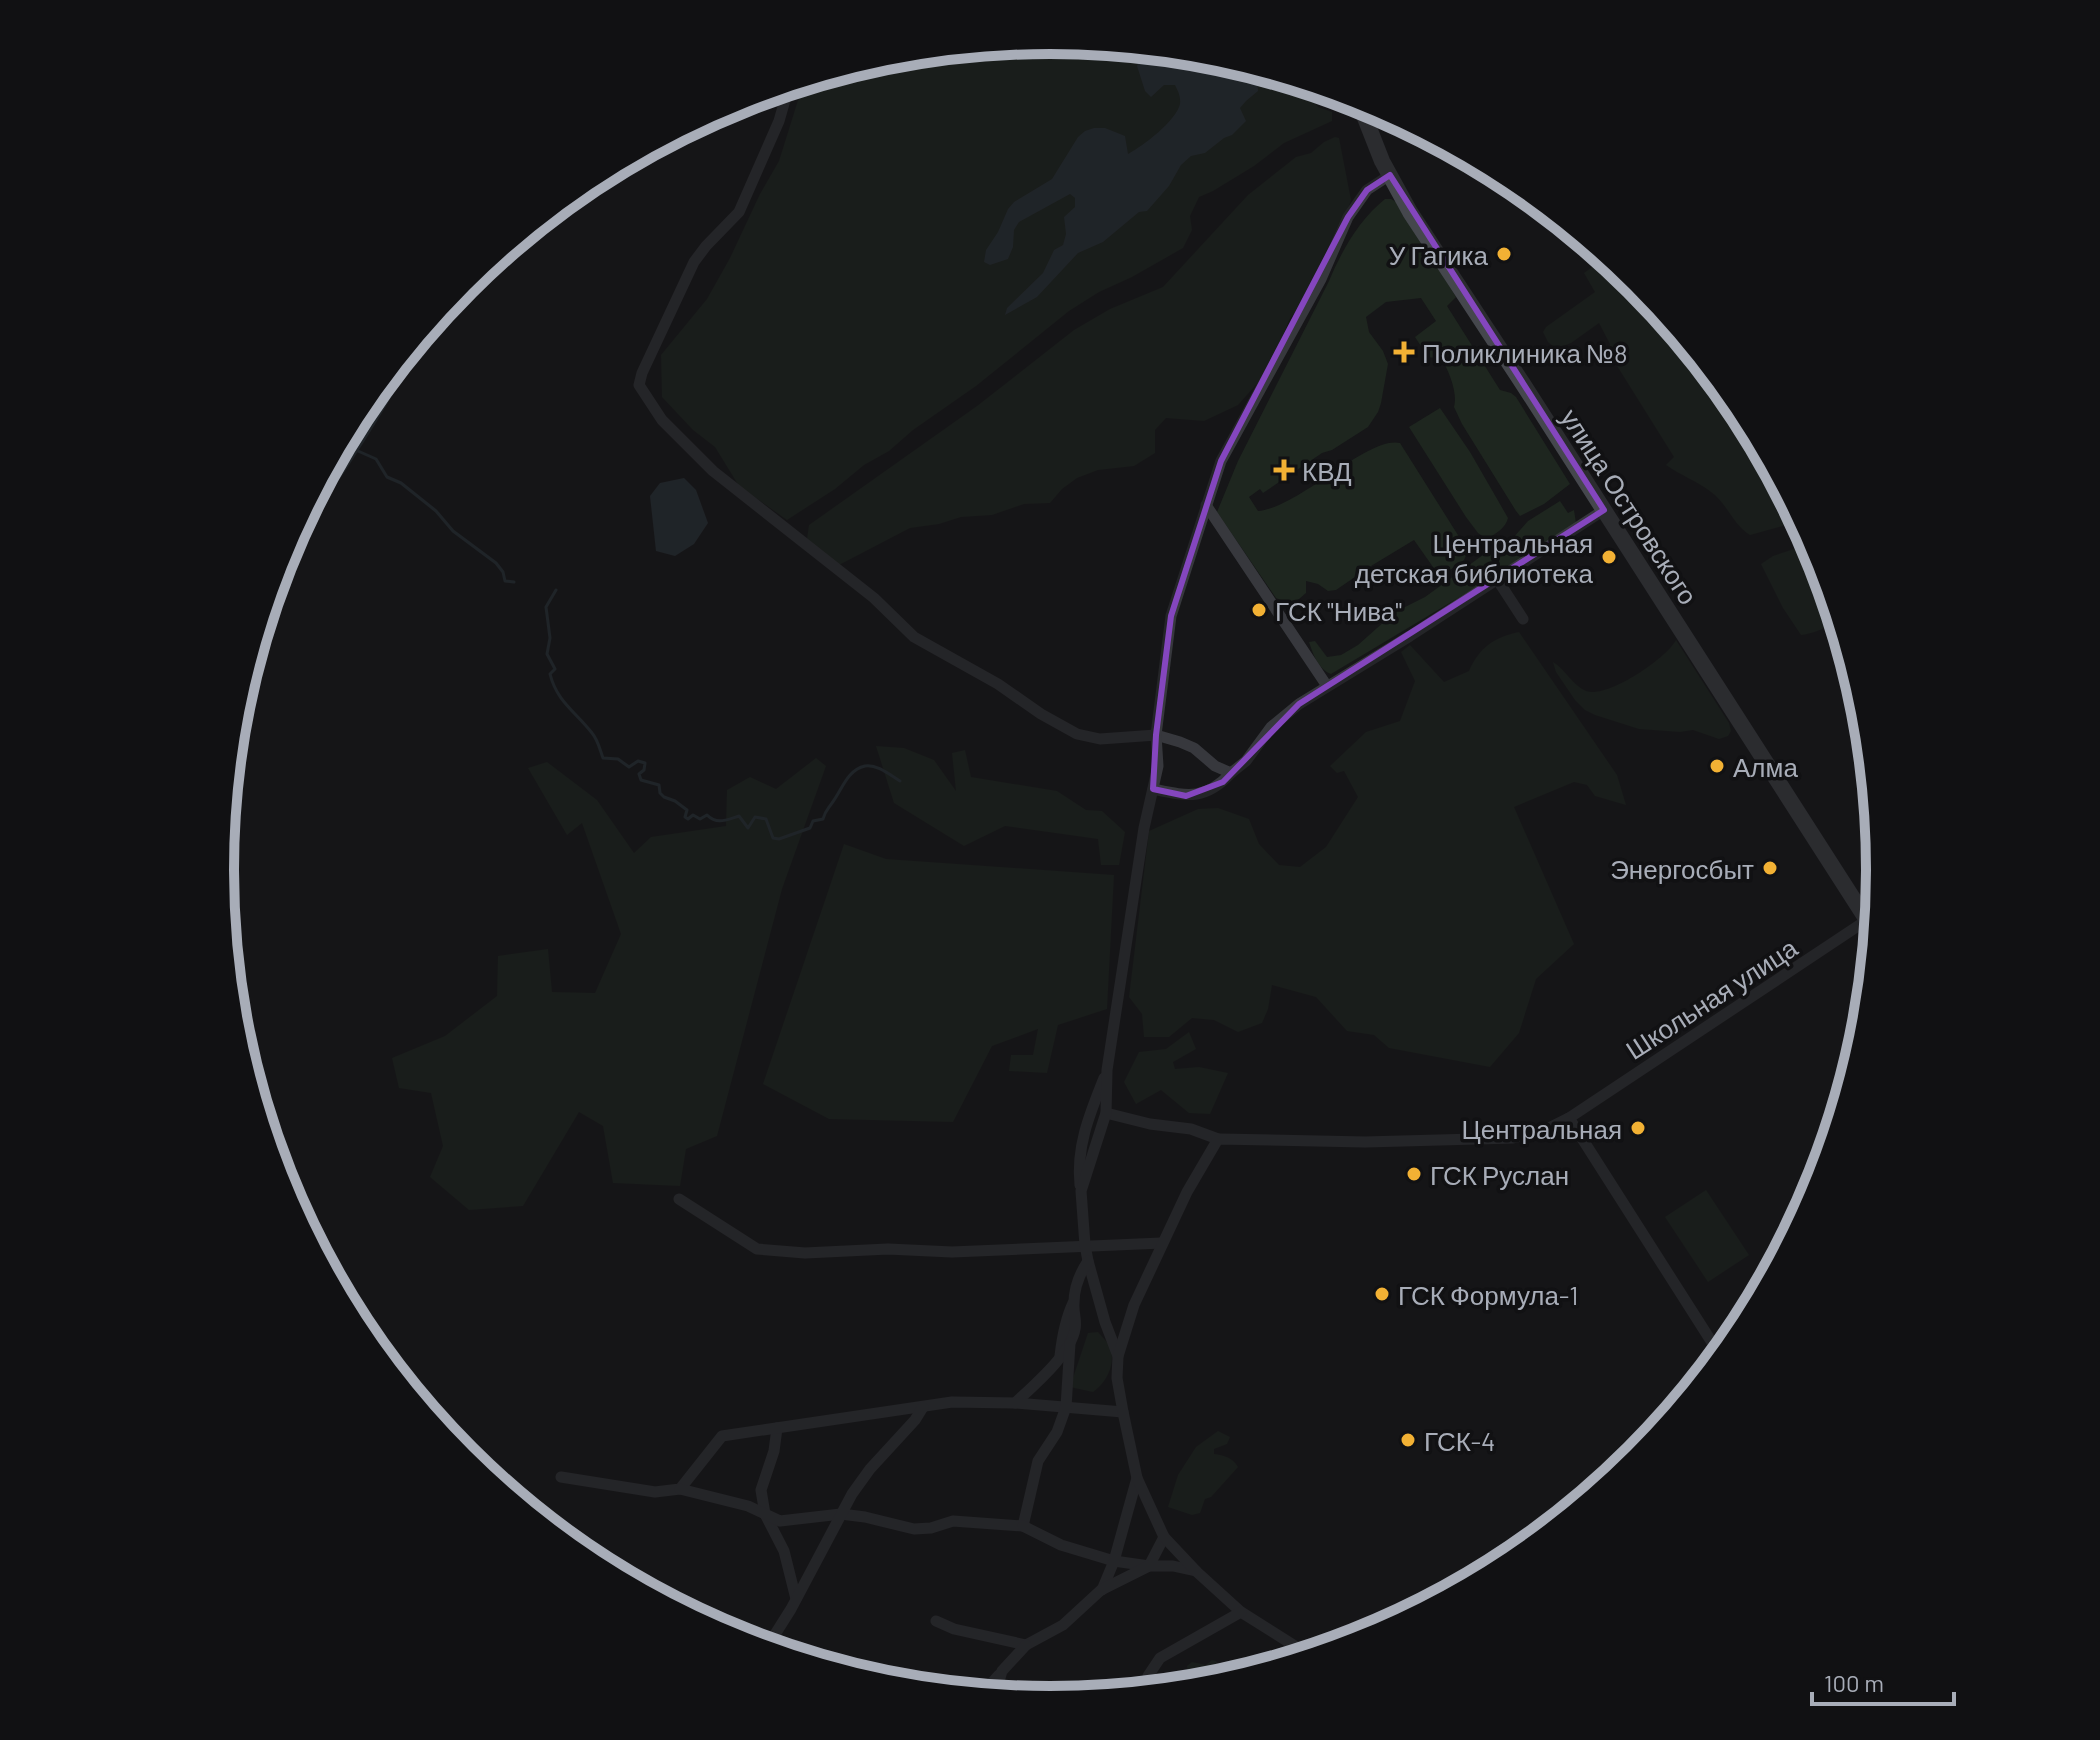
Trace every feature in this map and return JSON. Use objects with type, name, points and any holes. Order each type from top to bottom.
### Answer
[{"type":"main road","name":"улица Островского","points":[[1366,118],[1382,161],[1410,212],[1864,910]]},
{"type":"street","points":[[786,98],[779,121],[739,212],[694,262],[642,373],[639,385],[662,420],[713,471],[874,598],[914,637],[998,684],[1077,734],[1100,739],[1156,735],[1194,748],[1215,766],[1231,773]]},
{"type":"street","points":[[1081,1191],[1106,1113],[1107,1070],[1144,828],[1158,766],[1156,735],[1171,616],[1221,461],[1321,279],[1348,217],[1367,190],[1390,175]]},
{"type":"street","points":[[1206,505],[1327,686]]},
{"type":"street","points":[[1153,789],[1186,796],[1203,793],[1223,782],[1246,761],[1271,727],[1299,704],[1604,510]]},
{"type":"street","points":[[1497,579],[1523,619]]},
{"type":"street","name":"Школьная улица","points":[[1106,1113],[1150,1124],[1191,1129],[1218,1139],[1365,1142],[1513,1138],[1543,1131],[1569,1118],[1864,927]]},
{"type":"street","points":[[1107,1070],[1088,1117],[1079,1172],[1088,1261],[1118,1356]]},
{"type":"street","points":[[1569,1118],[1713,1344]]},
{"type":"street","points":[[1218,1139],[1187,1192],[1134,1305],[1118,1356],[1117,1378],[1137,1478],[1164,1537],[1241,1612],[1297,1647]]},
{"type":"street","points":[[679,1199],[757,1249],[805,1253],[888,1249],[952,1252],[1162,1243]]},
{"type":"street","points":[[1059,1357],[1068,1314],[1088,1261]]},
{"type":"street","points":[[1015,1403],[1047,1373],[1070,1343],[1076,1328],[1074,1303]]},
{"type":"street","points":[[1023,1526],[1038,1461],[1057,1432],[1066,1407],[1070,1343]]},
{"type":"street","points":[[680,1489],[722,1436],[952,1402],[1015,1403],[1123,1412]]},
{"type":"street","points":[[773,1637],[852,1494],[923,1407]]},
{"type":"street","points":[[777,1428],[774,1451],[761,1490],[765,1514],[784,1551],[796,1599]]},
{"type":"street","points":[[561,1477],[655,1492],[680,1489],[727,1500],[780,1521],[841,1514],[914,1529],[931,1528],[953,1521],[1023,1526],[1061,1545],[1114,1561],[1173,1566],[1197,1572]]},
{"type":"street","points":[[1101,1590],[1114,1561],[1137,1478]]},
{"type":"street","points":[[991,1683],[1026,1645],[1063,1625],[1101,1590],[1149,1566],[1164,1537]]},
{"type":"street","points":[[1148,1676],[1160,1658],[1241,1612]]},
{"type":"street","points":[[936,1621],[954,1629],[1026,1645]]},
{"type":"street","points":[[998,1684],[1002,1671]]},
{"type":"highlighted area","points":[[1390,175],[1604,510],[1299,704],[1223,782],[1186,796],[1153,789],[1156,735],[1171,616],[1206,505],[1221,461],[1348,217],[1367,190]]},
{"type":"shaded area","points":[[1050,54],[1157,61],[1261,82],[1310,96],[1318,107],[1332,112],[1332,121],[1284,143],[1254,166],[1199,197],[1190,216],[1192,230],[1183,248],[1069,311],[889,451],[864,465],[835,489],[787,520],[739,486],[715,447],[693,430],[662,397],[661,355],[707,299],[779,161],[800,93],[891,70],[997,56]]},
{"type":"shaded area","points":[[1140,59],[1209,70],[1257,81],[1258,91],[1240,108],[1246,121],[1232,135],[1205,153],[1191,156],[1181,165],[1169,186],[1147,211],[1139,212],[1103,242],[1078,253],[1037,297],[1005,315],[1007,308],[1043,273],[1054,250],[1063,245],[1066,234],[1064,217],[1075,207],[1075,198],[1070,194],[1019,222],[1014,230],[1013,247],[1008,259],[990,265],[984,262],[986,250],[1008,209],[1014,202],[1052,179],[1085,131],[1105,128],[1125,136],[1128,154],[1158,132],[1177,111],[1180,99],[1175,85],[1164,85],[1151,97],[1145,91],[1137,66]]},
{"type":"shaded area","points":[[1335,137],[1339,138],[1351,200],[1342,226],[1306,298],[1289,320],[1278,350],[1262,378],[1238,405],[1204,421],[1166,418],[1155,430],[1155,453],[1134,466],[1098,470],[1077,478],[1050,503],[1024,504],[992,515],[961,517],[910,528],[839,565],[807,539],[809,525],[977,406],[1074,330],[1110,309],[1163,287],[1248,195],[1296,157],[1311,153]]},
{"type":"shaded area","points":[[1456,162],[1468,169],[1462,173]]},
{"type":"shaded area","points":[[1385,199],[1398,203],[1456,297],[1447,306],[1500,390],[1516,397],[1570,484],[1544,504],[1520,516],[1462,424],[1454,407],[1452,383],[1442,359],[1428,357],[1415,337],[1436,321],[1421,298],[1386,302],[1366,317],[1369,332],[1388,364],[1381,403],[1368,427],[1322,453],[1263,493],[1260,489],[1249,497],[1258,511],[1274,507],[1370,450],[1400,443],[1468,551],[1464,560],[1440,577],[1414,540],[1336,590],[1328,591],[1306,581],[1306,593],[1292,605],[1276,598],[1217,512],[1238,461],[1340,258],[1359,226]]},
{"type":"shaded area","points":[[1596,264],[1664,332],[1697,373],[1757,462],[1788,522],[1783,526],[1750,535],[1739,526],[1717,497],[1666,465],[1674,457],[1609,353],[1610,344],[1599,323],[1571,343],[1556,349],[1548,342],[1543,332],[1546,327],[1595,292],[1584,273]]},
{"type":"shaded area","points":[[407,367],[378,419],[315,515],[343,462]]},
{"type":"shaded area","points":[[1440,408],[1508,518],[1503,528],[1487,539],[1466,517],[1409,427]]},
{"type":"shaded area","points":[[684,478],[696,490],[708,523],[694,544],[675,556],[656,551],[650,496],[660,483]]},
{"type":"shaded area","points":[[1560,501],[1568,513],[1574,510],[1576,523],[1331,674],[1319,665],[1309,642],[1315,641],[1327,657],[1341,655],[1358,645],[1395,612],[1425,597],[1494,547],[1513,538],[1528,521]]},
{"type":"shaded area","points":[[1799,547],[1828,626],[1801,635],[1783,608],[1761,564],[1773,556]]},
{"type":"shaded area","points":[[1519,632],[1617,775],[1626,805],[1595,796],[1587,785],[1574,782],[1514,807],[1574,944],[1536,979],[1519,1033],[1490,1067],[1389,1048],[1374,1035],[1347,1031],[1316,997],[1272,985],[1262,1023],[1238,1032],[1214,1020],[1192,1018],[1169,1037],[1144,1037],[1142,1014],[1129,997],[1149,831],[1198,809],[1218,808],[1249,819],[1259,844],[1279,865],[1300,867],[1326,847],[1358,797],[1344,771],[1337,773],[1330,766],[1366,732],[1400,721],[1415,681],[1401,652],[1410,645],[1444,682],[1469,671],[1488,645]]},
{"type":"shaded area","points":[[1676,640],[1729,723],[1731,731],[1728,736],[1719,739],[1693,730],[1639,729],[1595,715],[1575,700],[1556,672],[1553,662],[1581,689],[1596,692],[1636,675],[1661,657]]},
{"type":"shaded area","points":[[876,746],[904,748],[934,760],[956,791],[952,753],[965,750],[971,777],[1057,791],[1086,810],[1102,811],[1125,832],[1119,865],[1101,865],[1098,839],[1005,826],[964,846],[894,803]]},
{"type":"shaded area","points":[[816,758],[826,766],[782,889],[717,1136],[686,1149],[680,1186],[613,1183],[603,1126],[579,1112],[523,1206],[469,1210],[430,1177],[443,1146],[431,1093],[399,1088],[392,1058],[445,1036],[497,996],[498,956],[548,949],[552,992],[595,993],[621,934],[582,823],[567,835],[528,768],[547,762],[597,800],[634,853],[651,837],[726,826],[727,790],[750,777],[776,789]]},
{"type":"shaded area","points":[[844,844],[886,859],[1114,875],[1107,1009],[1058,1025],[1047,1073],[1009,1071],[1011,1055],[1033,1055],[1038,1029],[992,1046],[953,1122],[829,1119],[763,1084]]},
{"type":"shaded area","points":[[1189,1032],[1196,1049],[1173,1062],[1175,1069],[1199,1067],[1228,1073],[1210,1114],[1189,1113],[1161,1090],[1136,1104],[1124,1082],[1139,1052],[1166,1049]]},
{"type":"shaded area","points":[[1706,1190],[1749,1255],[1708,1282],[1665,1217]]},
{"type":"shaded area","points":[[1098,1332],[1111,1349],[1112,1362],[1108,1374],[1093,1392],[1070,1387],[1088,1333]]},
{"type":"shaded area","points":[[1218,1431],[1230,1437],[1227,1444],[1214,1449],[1214,1454],[1234,1461],[1238,1467],[1211,1497],[1205,1499],[1200,1513],[1192,1515],[1168,1507],[1178,1475],[1196,1447]]},
{"type":"shaded area","points":[[1212,1660],[1220,1667],[1188,1673],[1187,1666],[1192,1662],[1206,1665]]},
{"type":"waterway","points":[[358,451],[376,459],[387,477],[401,483],[436,511],[453,531],[496,563],[505,581],[514,582]]},
{"type":"waterway","points":[[556,590],[546,607],[550,638],[547,654],[555,669],[550,674],[557,692],[594,736],[603,758],[618,759],[629,767],[638,761],[645,763],[644,770],[639,774],[641,780],[659,785],[664,797],[687,810],[685,817],[688,819],[693,815],[700,819],[707,815],[722,821],[739,816],[748,828],[755,817],[766,819],[773,838],[779,839],[810,828],[813,821],[823,819],[846,781],[859,768],[874,767],[900,781]]},
{"type":"place","name":"У Гагика","points":[[1504,254]]},
{"type":"place","name":"Поликлиника №8","points":[[1404,352]]},
{"type":"place","name":"КВД","points":[[1284,470]]},
{"type":"place","name":"Центральная детская библиотека","points":[[1609,557]]},
{"type":"place","name":"ГСК \"Нива\"","points":[[1259,610]]},
{"type":"place","name":"Алма","points":[[1717,766]]},
{"type":"place","name":"Энергосбыт","points":[[1770,868]]},
{"type":"place","name":"Центральная","points":[[1638,1128]]},
{"type":"place","name":"ГСК Руслан","points":[[1414,1174]]},
{"type":"place","name":"ГСК Формула-1","points":[[1382,1294]]},
{"type":"place","name":"ГСК-4","points":[[1408,1440]]}]
